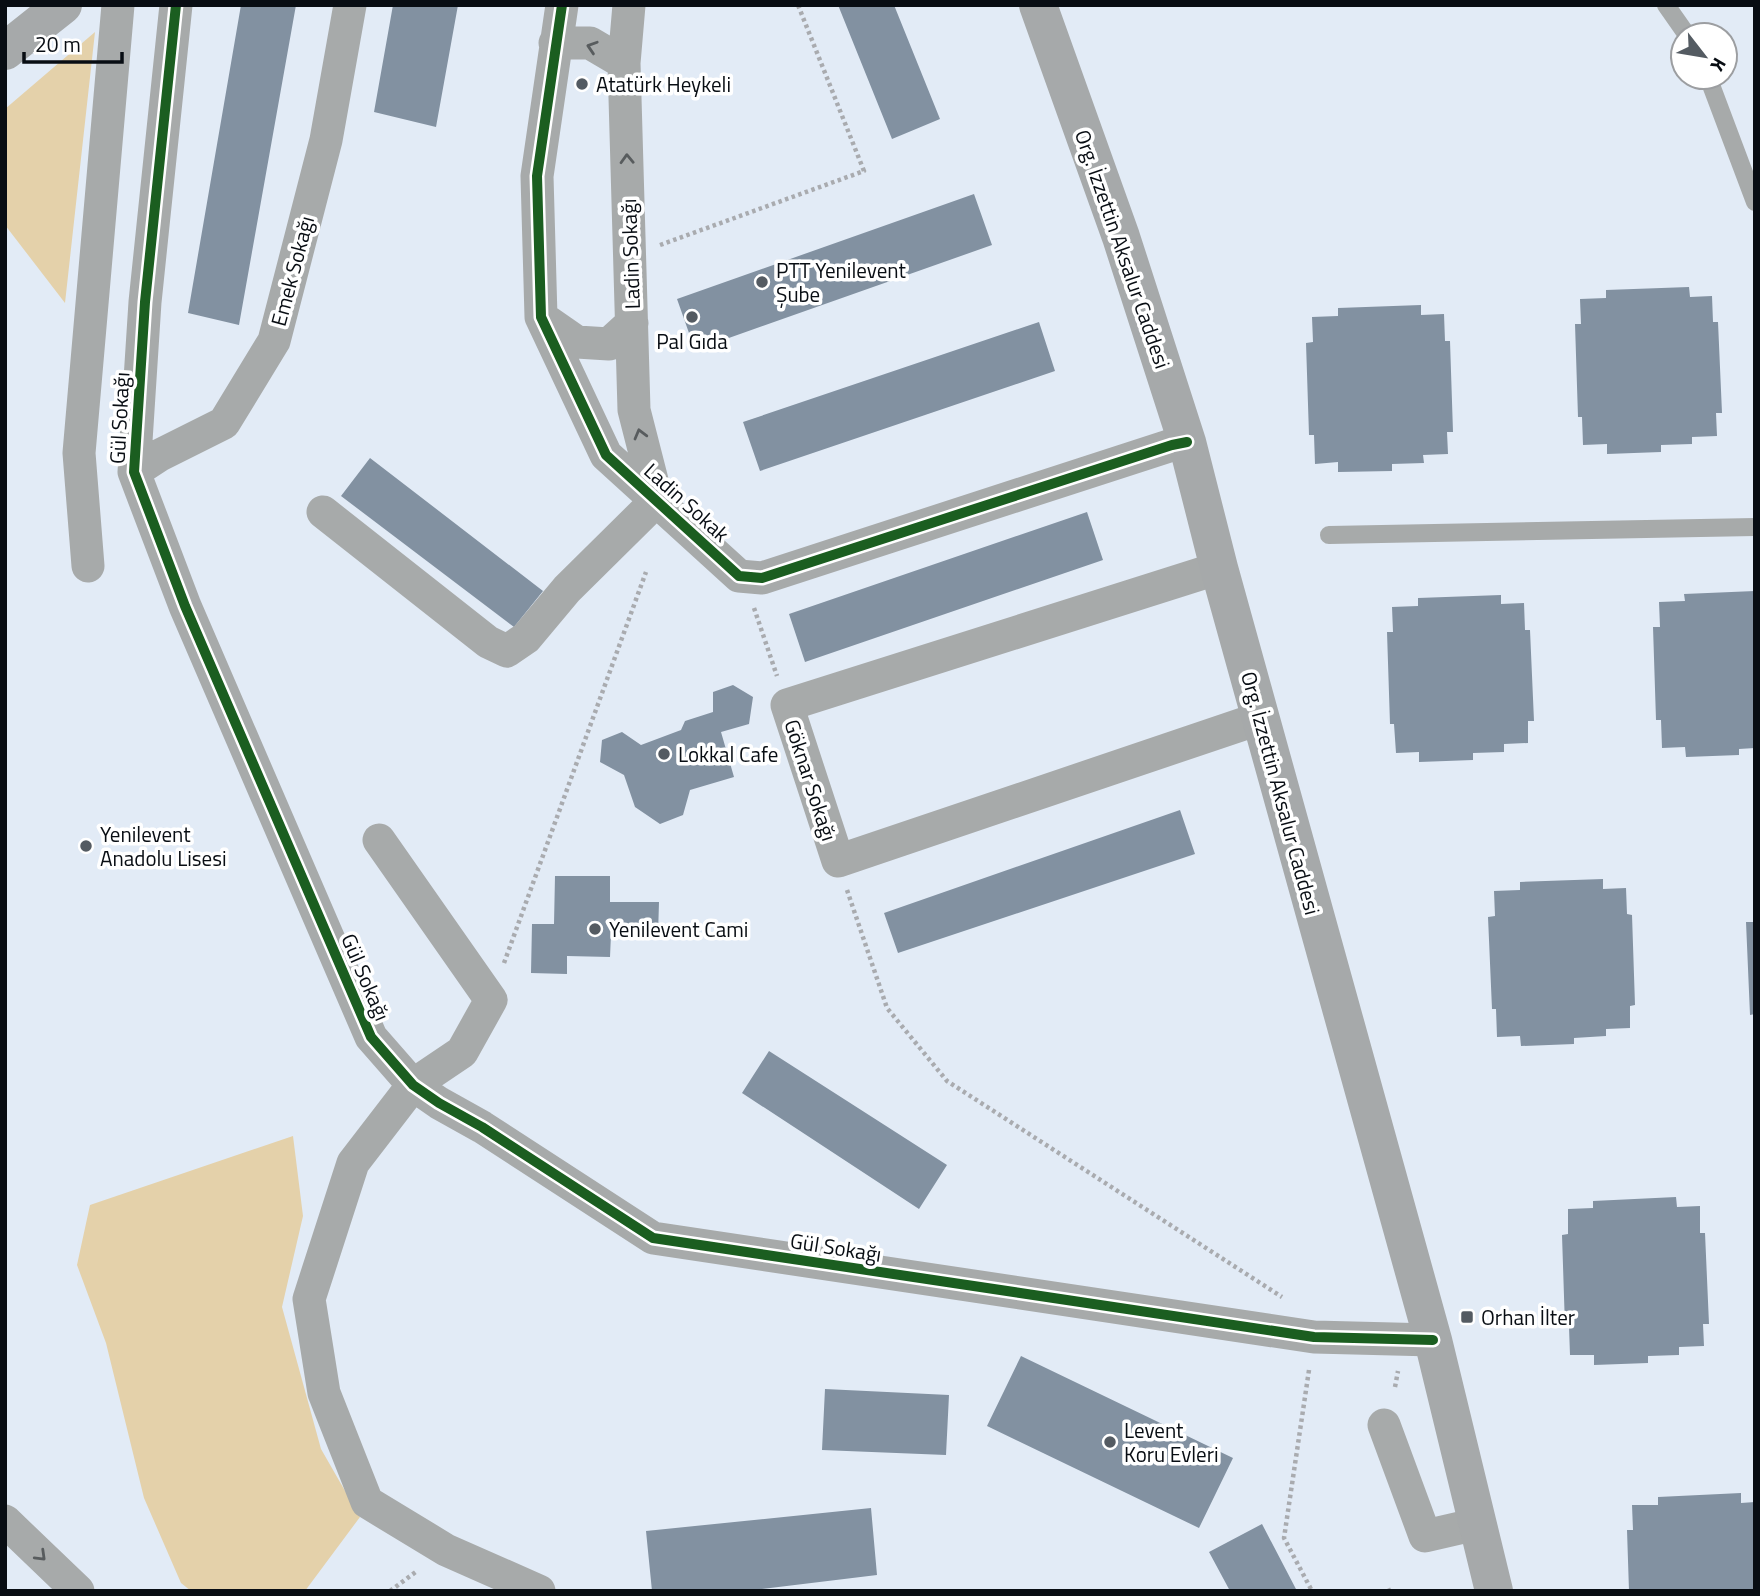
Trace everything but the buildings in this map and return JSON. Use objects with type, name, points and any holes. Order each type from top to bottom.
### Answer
[{"type":"main road","points":[[5,51],[63,5]]},
{"type":"main road","name":"Org. İzzettin Aksalur Caddesi","points":[[1038,5],[1121,237],[1187,442],[1289,826],[1433,1340],[1494,1591]]},
{"type":"street","points":[[88,566],[79,453],[118,5]]},
{"type":"street","name":"Gül Sokağı","points":[[176,5],[145,302],[134,472],[185,606],[371,1037],[413,1085],[653,1238],[1234,1327],[1314,1337],[1433,1340]]},
{"type":"street","name":"Emek Sokağı","points":[[134,472],[160,455],[224,423],[274,341],[326,140],[350,5]]},
{"type":"street","name":"Ladin Sokak","points":[[562,5],[537,176],[541,317],[606,455],[739,576]]},
{"type":"street","name":"Ladin Sokağı","points":[[629,5],[624,63],[634,410],[657,500]]},
{"type":"street","points":[[555,43],[590,43],[624,63]]},
{"type":"street","points":[[541,317],[577,342],[609,344],[632,323]]},
{"type":"street","points":[[739,576],[762,578],[1187,442]]},
{"type":"street","points":[[323,512],[488,642],[507,651],[526,638],[567,589],[657,500]]},
{"type":"street","name":"Göknar Sokağı","points":[[1219,568],[787,705],[838,861],[1261,719]]},
{"type":"street","points":[[379,840],[491,1000],[461,1052],[413,1085],[353,1163],[309,1299],[324,1393],[367,1502],[446,1550],[539,1591]]},
{"type":"street","points":[[1384,1425],[1425,1536],[1477,1524]]},
{"type":"street","points":[[5,1521],[78,1591]]},
{"type":"lane","points":[[1666,5],[1677,21]]},
{"type":"lane","points":[[1714,91],[1755,202]]},
{"type":"lane","points":[[1329,535],[1755,527]]},
{"type":"path","points":[[629,257],[864,171],[798,5]]},
{"type":"path","points":[[491,1000],[646,572]]},
{"type":"path","points":[[739,576],[757,617],[787,705]]},
{"type":"path","points":[[838,861],[887,1009],[947,1081],[1293,1304]]},
{"type":"path","points":[[1310,1366],[1284,1538],[1312,1591]]},
{"type":"path","points":[[1395,1387],[1398,1366]]},
{"type":"path","points":[[1388,1591],[1394,1588]]},
{"type":"shaded area","points":[[95,32],[65,303],[5,225],[5,109]]},
{"type":"shaded area","points":[[293,1136],[303,1216],[282,1307],[321,1449],[360,1517],[305,1591],[191,1591],[181,1583],[144,1498],[106,1343],[77,1265],[90,1205]]},
{"type":"cycle path","points":[[176,5],[145,302],[134,472],[185,606],[371,1037],[413,1085],[653,1238],[1314,1337],[1433,1340]]},
{"type":"cycle path","points":[[562,5],[537,176],[541,317],[606,455],[739,576],[762,578],[1187,442]]},
{"type":"place","name":"Atatürk Heykeli","points":[[582,84]]},
{"type":"place","name":"PTT Yenilevent Şube","points":[[762,282]]},
{"type":"place","name":"Pal Gıda","points":[[692,317]]},
{"type":"place","name":"Lokkal Cafe","points":[[664,754]]},
{"type":"place","name":"Yenilevent Anadolu Lisesi","points":[[86,846]]},
{"type":"place","name":"Yenilevent Cami","points":[[595,929]]},
{"type":"place","name":"Orhan İlter","points":[[1467,1317]]},
{"type":"place","name":"Levent Koru Evleri","points":[[1110,1442]]}]
